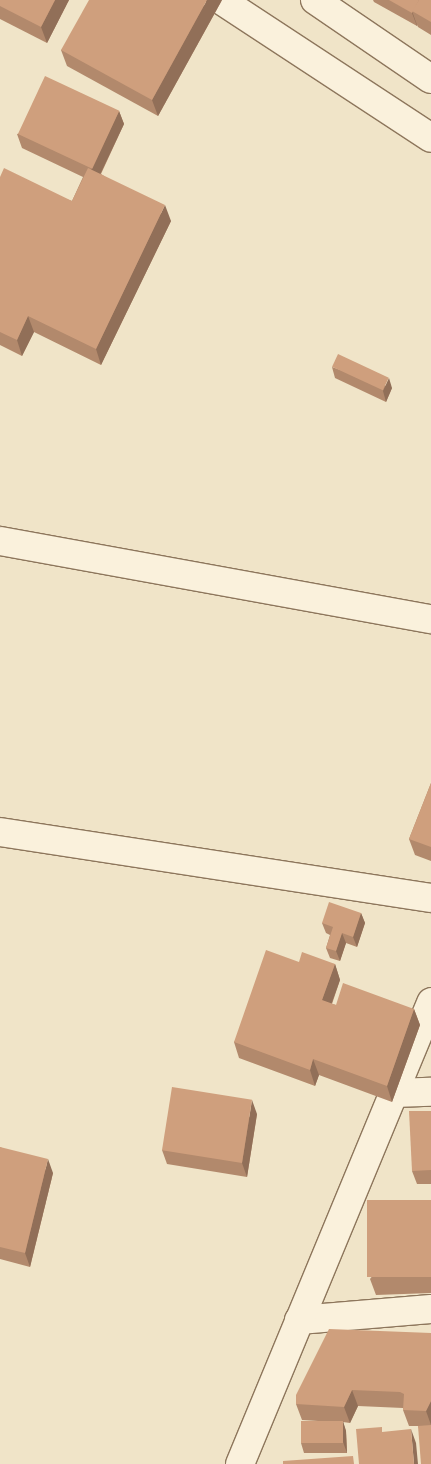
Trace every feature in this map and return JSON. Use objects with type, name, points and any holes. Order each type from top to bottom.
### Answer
[{"type":"street","points":[[221,0],[431,138]]},
{"type":"street","points":[[315,0],[431,79]]},
{"type":"street","points":[[0,541],[431,619]]},
{"type":"street","points":[[0,832],[431,898]]},
{"type":"street","points":[[240,1464],[431,1002]]},
{"type":"street","points":[[393,1093],[431,1092]]},
{"type":"street","points":[[299,1320],[431,1309]]},
{"type":"building","points":[[0,0],[55,0],[41,27],[0,6]]},
{"type":"building","points":[[89,0],[207,0],[152,100],[61,50]]},
{"type":"building","points":[[389,0],[419,0],[412,13]]},
{"type":"building","points":[[419,0],[431,0],[431,22],[412,11]]},
{"type":"building","points":[[45,76],[119,111],[92,169],[18,134]]},
{"type":"building","points":[[4,168],[72,201],[88,168],[165,205],[96,349],[28,316],[17,340],[0,332],[0,177]]},
{"type":"building","points":[[338,354],[389,378],[383,390],[332,367]]},
{"type":"building","points":[[431,783],[431,847],[409,839]]},
{"type":"building","points":[[329,902],[361,913],[353,937],[342,933],[336,951],[326,948],[333,927],[322,923]]},
{"type":"building","points":[[266,950],[299,962],[302,952],[335,964],[322,1000],[336,1005],[343,983],[414,1009],[387,1086],[313,1059],[310,1070],[234,1042]]},
{"type":"building","points":[[172,1087],[252,1100],[242,1163],[162,1150]]},
{"type":"building","points":[[409,1111],[431,1111],[431,1170],[412,1171]]},
{"type":"building","points":[[0,1147],[48,1159],[25,1253],[0,1247]]},
{"type":"building","points":[[367,1200],[431,1200],[431,1277],[367,1277]]},
{"type":"building","points":[[329,1329],[431,1333],[431,1401],[426,1411],[403,1410],[404,1394],[400,1392],[352,1390],[344,1407],[296,1404],[296,1395]]},
{"type":"building","points":[[301,1421],[343,1421],[343,1443],[301,1443]]},
{"type":"building","points":[[431,1425],[431,1464],[421,1464],[418,1426]]},
{"type":"building","points":[[382,1427],[382,1432],[411,1429],[414,1464],[359,1464],[356,1429]]},
{"type":"building","points":[[353,1456],[354,1464],[283,1464],[283,1461]]}]
